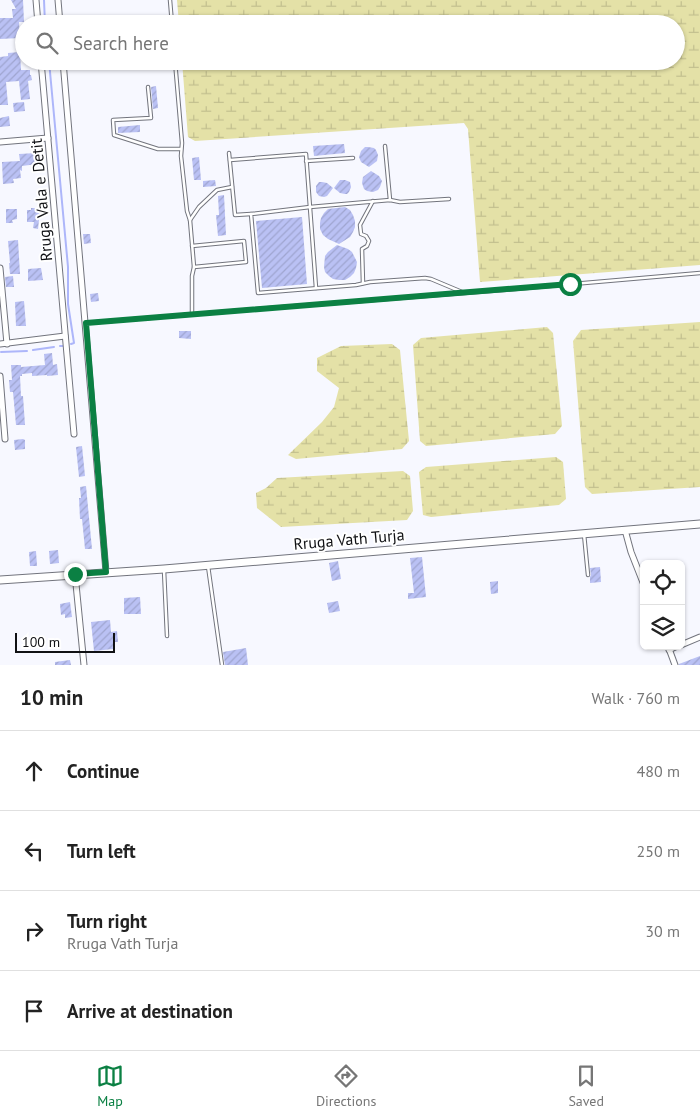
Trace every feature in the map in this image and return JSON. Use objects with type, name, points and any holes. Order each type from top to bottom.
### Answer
[{"type":"street","points":[[36,0],[37,15]]},
{"type":"street","points":[[58,0],[59,15]]},
{"type":"street","name":"Rruga Vala e Detit","points":[[42,70],[74,434]]},
{"type":"street","points":[[64,70],[106,572]]},
{"type":"street","points":[[0,142],[48,138]]},
{"type":"street","points":[[0,268],[7,344]]},
{"type":"street","points":[[0,344],[65,336]]},
{"type":"street","points":[[0,376],[5,440]]},
{"type":"street","name":"Rruga Vath Turja","points":[[0,580],[208,565],[700,524]]},
{"type":"street","points":[[625,530],[640,575]]},
{"type":"street","points":[[75,574],[84,665]]},
{"type":"street","points":[[685,643],[700,637]]},
{"type":"street","points":[[670,650],[675,665]]},
{"type":"lane","points":[[170,0],[171,15]]},
{"type":"lane","points":[[176,70],[186,211],[190,220],[194,267],[192,276],[192,314]]},
{"type":"lane","points":[[148,87],[150,118],[113,120],[114,135],[158,149],[181,149]]},
{"type":"lane","points":[[385,146],[390,200]]},
{"type":"lane","points":[[229,153],[235,215],[373,201],[390,200],[400,202],[449,199]]},
{"type":"lane","points":[[230,160],[306,154],[316,288]]},
{"type":"lane","points":[[306,161],[353,158]]},
{"type":"lane","points":[[190,220],[199,207],[217,190],[232,187]]},
{"type":"lane","points":[[363,284],[362,250],[367,246],[368,241],[366,236],[361,234],[360,225],[373,201]]},
{"type":"lane","points":[[251,214],[258,293],[424,278],[431,279],[463,293]]},
{"type":"lane","points":[[192,246],[244,241],[246,262],[194,267]]},
{"type":"lane","points":[[86,323],[700,272]]},
{"type":"lane","points":[[584,534],[588,575]]},
{"type":"lane","points":[[208,565],[222,665]]},
{"type":"lane","points":[[164,568],[167,636]]},
{"type":"green space","points":[[177,0],[700,0],[700,265],[480,282],[468,129],[464,123],[195,141],[188,137],[183,70],[685,70],[685,15],[178,15]]},
{"type":"green space","points":[[700,322],[700,487],[592,494],[585,487],[573,341],[581,330]]},
{"type":"green space","points":[[547,327],[553,333],[562,426],[555,434],[426,446],[420,441],[413,345],[421,338]]},
{"type":"green space","points":[[392,344],[400,350],[409,441],[402,449],[296,459],[288,455],[322,422],[334,407],[339,388],[317,371],[317,358],[341,346]]},
{"type":"green space","points":[[556,457],[563,462],[566,499],[559,505],[431,517],[423,515],[419,472],[426,467]]},
{"type":"green space","points":[[403,471],[410,476],[413,511],[407,520],[281,527],[257,508],[256,493],[266,488],[277,478]]},
{"type":"building","points":[[11,0],[23,0],[24,15],[15,15],[15,38],[0,39],[0,18],[13,18],[12,9],[16,9]]},
{"type":"building","points":[[15,52],[15,70],[30,70],[32,80],[28,81],[30,99],[21,100],[19,81],[6,82],[8,105],[0,105],[0,57],[8,56],[8,53]]},
{"type":"building","points":[[156,86],[158,108],[153,109],[151,87]]},
{"type":"building","points":[[24,102],[25,111],[14,112],[13,103]]},
{"type":"building","points":[[9,116],[10,126],[0,127],[0,118]]},
{"type":"building","points":[[140,125],[140,132],[118,133],[118,127]]},
{"type":"building","points":[[344,144],[345,153],[314,156],[313,146]]},
{"type":"building","points":[[365,147],[374,148],[378,155],[377,161],[369,167],[361,162],[359,157]]},
{"type":"building","points":[[36,153],[37,164],[22,166],[22,171],[20,170],[21,178],[13,179],[14,183],[3,184],[2,162],[20,161],[19,154]]},
{"type":"building","points":[[199,157],[201,180],[194,180],[192,158]]},
{"type":"building","points":[[371,171],[379,176],[382,181],[378,190],[373,192],[364,189],[362,183],[363,177]]},
{"type":"building","points":[[215,180],[216,186],[203,187],[203,181]]},
{"type":"building","points":[[340,180],[350,182],[351,187],[347,194],[340,193],[334,188]]},
{"type":"building","points":[[319,182],[327,183],[333,188],[327,196],[319,196],[316,192],[316,186]]},
{"type":"building","points":[[224,195],[226,235],[218,236],[216,215],[219,215],[218,196]]},
{"type":"building","points":[[345,207],[353,215],[355,227],[350,237],[339,244],[323,235],[320,223],[321,218],[328,209]]},
{"type":"building","points":[[31,208],[38,208],[40,210],[38,229],[33,228],[34,222],[27,222],[27,210],[31,210]]},
{"type":"building","points":[[6,209],[17,209],[17,219],[12,220],[13,223],[6,223]]},
{"type":"building","points":[[302,217],[307,284],[262,288],[256,221]]},
{"type":"building","points":[[83,234],[90,234],[91,243],[84,244]]},
{"type":"building","points":[[18,240],[20,274],[10,274],[8,241]]},
{"type":"building","points":[[337,245],[352,252],[357,262],[354,273],[345,280],[333,279],[325,272],[325,256]]},
{"type":"building","points":[[41,268],[43,280],[28,281],[28,269]]},
{"type":"building","points":[[13,276],[14,287],[6,287],[5,277]]},
{"type":"building","points":[[98,293],[99,301],[91,302],[90,294]]},
{"type":"building","points":[[24,301],[26,326],[16,326],[15,302]]},
{"type":"building","points":[[179,331],[191,331],[191,339],[179,338]]},
{"type":"building","points":[[52,353],[53,365],[57,364],[58,375],[32,376],[32,373],[20,376],[25,425],[16,425],[13,392],[10,392],[9,380],[12,380],[11,365],[21,365],[21,367],[45,365],[44,354]]},
{"type":"building","points":[[14,440],[25,440],[25,449],[15,450]]},
{"type":"building","points":[[82,446],[85,476],[79,477],[76,447]]},
{"type":"building","points":[[86,486],[92,549],[85,549],[82,519],[80,519],[80,487]]},
{"type":"building","points":[[58,550],[59,563],[50,564],[49,551]]},
{"type":"building","points":[[36,551],[37,566],[30,566],[29,552]]},
{"type":"building","points":[[422,557],[426,597],[408,599],[408,593],[414,593],[410,558]]},
{"type":"building","points":[[338,561],[341,579],[332,581],[329,563]]},
{"type":"building","points":[[600,567],[601,582],[590,583],[590,568]]},
{"type":"building","points":[[498,581],[498,593],[491,594],[490,582]]},
{"type":"building","points":[[140,597],[141,614],[124,614],[124,598]]},
{"type":"building","points":[[338,601],[340,611],[329,613],[327,603]]},
{"type":"building","points":[[70,602],[72,617],[65,618],[65,614],[61,615],[60,604]]},
{"type":"building","points":[[110,620],[111,632],[117,631],[118,642],[113,642],[113,649],[94,651],[91,622]]},
{"type":"building","points":[[246,648],[248,665],[225,665],[223,652]]},
{"type":"building","points":[[700,656],[700,665],[679,665],[679,664]]},
{"type":"building","points":[[70,660],[71,665],[55,665],[55,662]]},
{"type":"waterway","points":[[44,0],[45,15]]},
{"type":"waterway","points":[[50,70],[68,267],[68,304],[74,343],[71,344]]},
{"type":"waterway","points":[[33,350],[54,347]]},
{"type":"waterway","points":[[1,352],[27,351]]},
{"type":"route","points":[[75,574],[106,572],[86,323],[570,284]]}]
